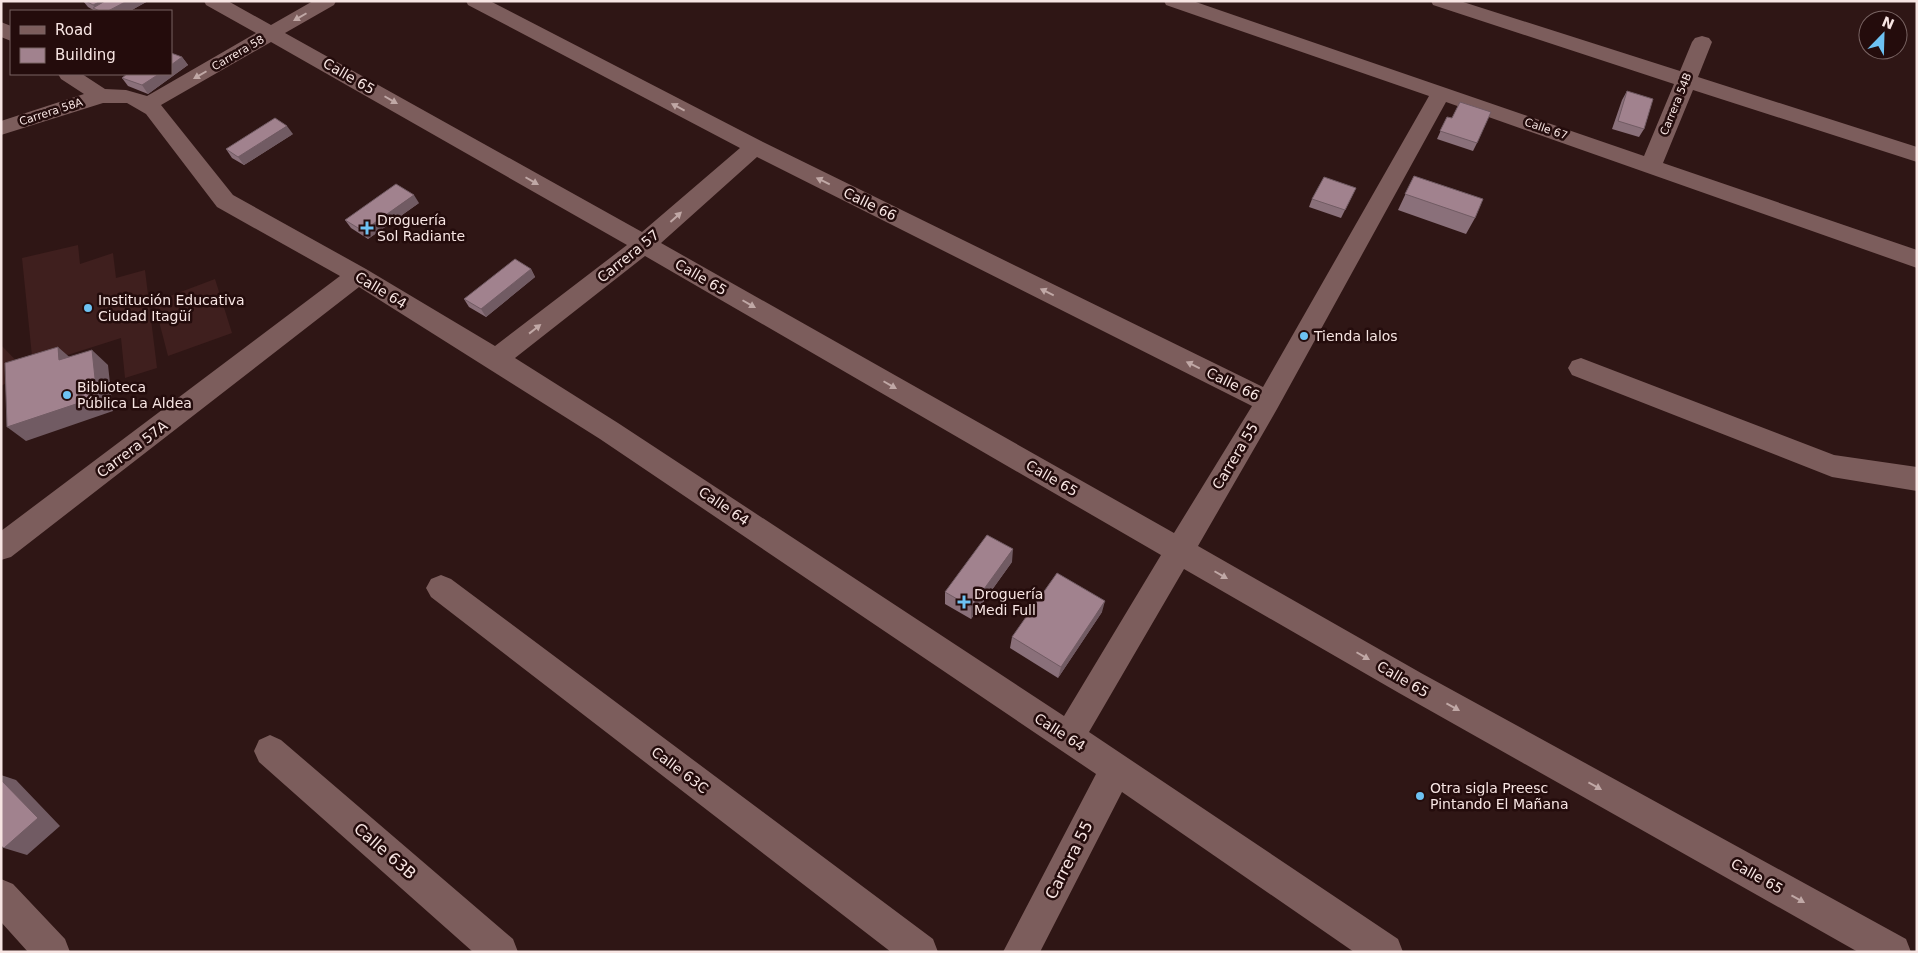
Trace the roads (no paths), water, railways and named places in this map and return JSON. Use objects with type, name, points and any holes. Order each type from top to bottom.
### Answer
[{"type":"street","name":"Calle 65","points":[[213,1],[644,244],[1419,688],[1893,952]]},
{"type":"street","name":"Carrera 58","points":[[148,104],[327,1]]},
{"type":"street","name":"Calle 66","points":[[475,1],[755,147],[1268,402]]},
{"type":"street","name":"Calle 67","points":[[1174,1],[1917,259]]},
{"type":"street","points":[[1440,1],[1917,155]]},
{"type":"street","name":"Carrera 54B","points":[[1650,166],[1702,42]]},
{"type":"street","points":[[70,75],[101,96],[116,95],[148,104]]},
{"type":"street","name":"Carrera 55","points":[[1068,738],[1268,402],[1441,93]]},
{"type":"street","name":"Carrera 58A","points":[[1,128],[101,96]]},
{"type":"street","name":"Calle 64","points":[[148,104],[160,116],[225,201],[358,275],[496,359],[728,509],[1385,952]]},
{"type":"street","name":"Carrera 57","points":[[496,359],[644,244],[755,147]]},
{"type":"street","name":"Carrera 57A","points":[[1,548],[358,275]]},
{"type":"street","points":[[1581,368],[1832,466],[1917,479]]},
{"type":"street","name":"Calle 63C","points":[[441,588],[920,952]]},
{"type":"street","name":"Calle 63B","points":[[270,750],[500,952]]},
{"type":"street","name":"Carrera 55","points":[[1022,952],[1116,769]]},
{"type":"street","points":[[1,896],[52,952]]},
{"type":"place","name":"Droguería Sol Radiante","points":[[367,228]]},
{"type":"place","name":"Institución Educativa Ciudad Itagüí","points":[[88,308]]},
{"type":"place","name":"Tienda lalos","points":[[1304,336]]},
{"type":"place","name":"Biblioteca Pública La Aldea","points":[[67,395]]},
{"type":"place","name":"Droguería Medi Full","points":[[964,602]]},
{"type":"place","name":"Otra sigla Preesc Pintando El Mañana","points":[[1420,796]]}]
